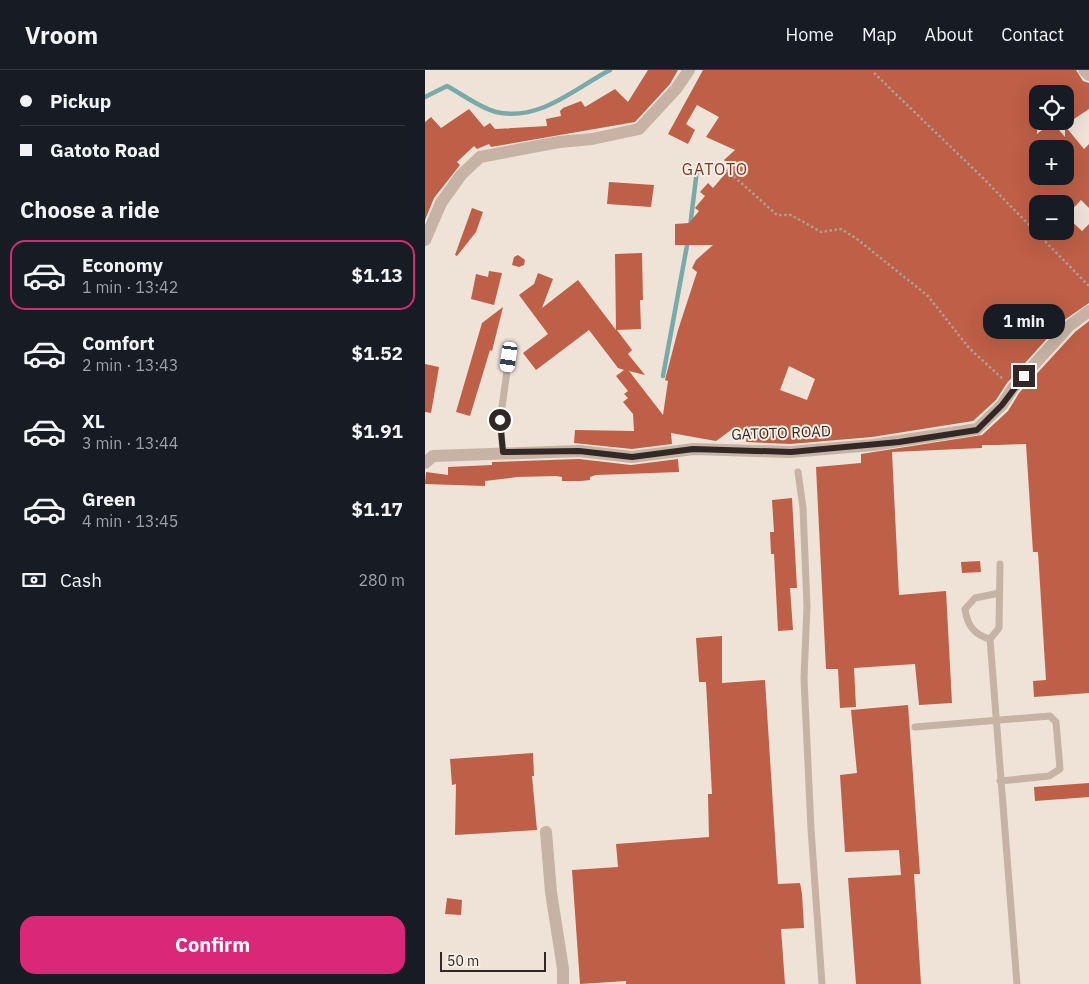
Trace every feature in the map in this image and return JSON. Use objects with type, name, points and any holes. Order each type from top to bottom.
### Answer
[{"type":"street","points":[[425,240],[441,203],[461,175],[480,157],[559,142],[592,140],[639,129],[676,89],[689,70]]},
{"type":"street","points":[[1085,70],[1089,75]]},
{"type":"street","name":"GATOTO ROAD","points":[[425,463],[433,456],[503,452],[579,451],[632,457],[693,449],[791,452],[873,445],[977,430],[1002,405],[1013,388],[1069,326],[1089,311]]},
{"type":"street","points":[[546,832],[551,892],[563,969],[563,984]]},
{"type":"lane","points":[[503,452],[500,420],[509,357]]},
{"type":"lane","points":[[798,472],[803,508],[807,606],[804,678],[810,820],[822,984]]},
{"type":"lane","points":[[999,564],[999,628],[990,639],[1017,984]]},
{"type":"lane","points":[[990,639],[974,631],[966,617],[965,609],[975,598],[999,593]]},
{"type":"lane","points":[[915,727],[995,719],[1050,716],[1054,718],[1061,765],[1056,773],[1049,776],[1000,781]]},
{"type":"path","points":[[874,73],[984,179],[1089,286]]},
{"type":"path","points":[[719,162],[777,215],[791,215],[821,232],[841,229],[857,239],[928,296],[969,348],[1013,388]]},
{"type":"building","points":[[648,70],[678,70],[670,84],[635,122],[491,147],[489,144],[477,149],[474,146],[457,162],[460,165],[434,198],[425,220],[425,122],[431,117],[441,128],[469,109],[484,127],[490,123],[495,129],[547,126],[546,119],[561,116],[560,111],[563,108],[581,101],[585,107],[615,89],[628,102]]},
{"type":"building","points":[[703,70],[1076,70],[1083,81],[1089,83],[1089,109],[1074,119],[1074,85],[1029,85],[1029,130],[1037,130],[1037,134],[1042,130],[1059,130],[1065,137],[1065,130],[1068,130],[1084,149],[1089,144],[1089,208],[1081,200],[1074,207],[1074,195],[1029,195],[1029,240],[1074,240],[1074,224],[1082,231],[1089,224],[1089,303],[1063,321],[1007,383],[996,400],[973,421],[872,437],[790,444],[746,442],[747,434],[731,430],[716,441],[671,433],[672,444],[632,449],[574,443],[575,430],[634,431],[633,414],[623,402],[628,398],[624,394],[628,391],[616,376],[624,370],[618,368],[589,330],[536,370],[523,353],[548,334],[519,295],[534,284],[538,273],[553,279],[542,308],[578,280],[616,330],[615,254],[642,253],[643,300],[640,300],[641,329],[617,330],[632,350],[628,354],[645,375],[629,371],[663,415],[668,381],[665,380],[678,330],[697,272],[692,268],[696,260],[713,245],[675,245],[675,224],[689,223],[699,211],[695,208],[705,196],[700,192],[708,183],[713,188],[731,167],[724,160],[735,150],[706,137],[719,117],[697,105],[686,124],[695,130],[688,144],[668,134]],"holes":[[[789,366],[815,379],[807,400],[780,390]]]},
{"type":"building","points":[[609,182],[654,185],[651,207],[607,204]]},
{"type":"building","points":[[472,208],[483,212],[476,232],[457,256],[455,255]]},
{"type":"building","points":[[518,255],[525,260],[524,265],[519,267],[512,265],[514,257]]},
{"type":"building","points":[[489,271],[502,273],[494,305],[471,299],[476,274],[488,277]]},
{"type":"building","points":[[503,307],[492,351],[490,350],[470,416],[456,412],[482,323]]},
{"type":"building","points":[[1089,321],[1089,693],[1034,697],[1033,681],[1046,680],[1038,552],[1033,552],[1026,444],[982,445],[982,448],[892,452],[899,595],[946,591],[952,703],[919,705],[915,664],[854,668],[856,707],[840,708],[838,669],[826,669],[816,467],[861,463],[861,454],[982,435],[1008,411],[1019,393],[1075,332]]},
{"type":"building","points":[[425,364],[439,367],[431,413],[425,412]]},
{"type":"building","points":[[579,459],[631,465],[678,459],[679,472],[596,475],[590,477],[590,480],[581,481],[562,481],[562,477],[556,476],[517,477],[485,481],[485,486],[425,484],[426,472],[448,475],[448,467],[492,465],[492,462]]},
{"type":"building","points":[[792,498],[797,588],[790,588],[793,630],[778,631],[774,554],[771,554],[770,532],[774,532],[772,500]]},
{"type":"building","points":[[980,561],[981,572],[962,573],[961,562]]},
{"type":"building","points":[[722,636],[722,683],[765,680],[778,884],[800,883],[802,894],[804,928],[781,929],[785,984],[626,984],[626,981],[580,984],[572,870],[618,867],[616,844],[709,837],[708,794],[712,794],[706,682],[699,682],[696,638]]},
{"type":"building","points":[[908,705],[920,874],[914,874],[921,984],[856,984],[848,878],[901,875],[899,850],[845,852],[840,775],[857,773],[851,710]]},
{"type":"building","points":[[533,753],[534,776],[532,776],[537,830],[455,835],[456,784],[452,785],[450,759]]},
{"type":"building","points":[[1089,783],[1089,797],[1035,801],[1034,787]]},
{"type":"building","points":[[447,898],[462,900],[461,915],[445,914]]},
{"type":"waterway","points":[[425,97],[447,86],[477,104],[496,112],[512,114],[527,112],[556,102],[610,70]]},
{"type":"waterway","points":[[690,227],[697,170]]},
{"type":"waterway","points":[[663,376],[688,240]]},
{"type":"district","name":"GATOTO","points":[[715,169]]},
{"type":"route","points":[[500,420],[503,452],[579,451],[632,457],[693,449],[756,452],[806,451],[820,448],[873,445],[965,430],[977,430],[1002,405],[1013,388],[1024,376]]}]
